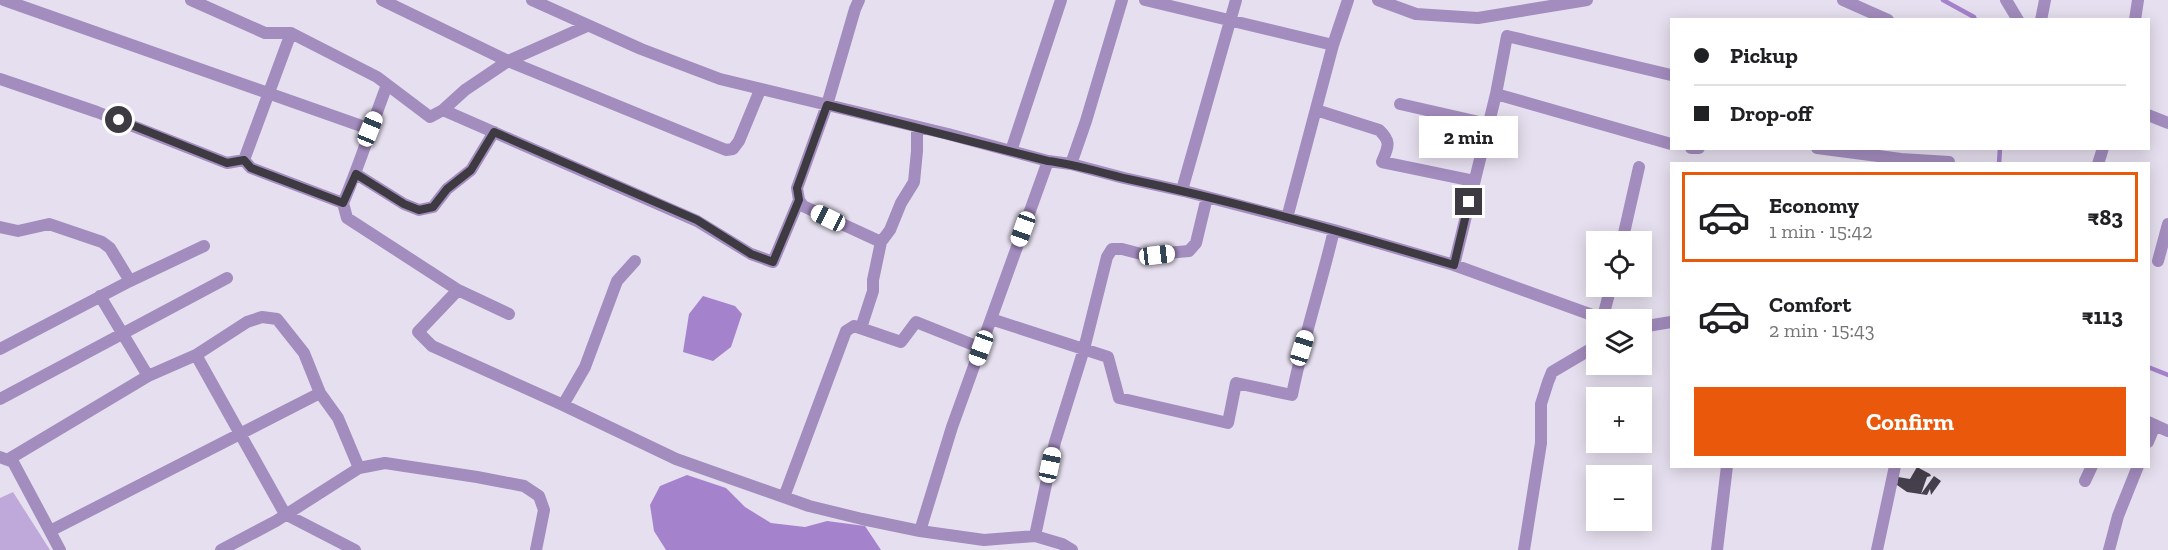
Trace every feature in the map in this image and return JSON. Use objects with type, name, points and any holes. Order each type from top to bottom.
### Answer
[{"type":"street","points":[[4,0],[370,129]]},
{"type":"street","points":[[191,0],[265,33],[291,33],[377,77],[430,117],[443,110],[465,90],[508,61],[587,26]]},
{"type":"street","points":[[383,0],[508,61],[726,150],[733,149],[739,141],[760,90]]},
{"type":"street","points":[[532,0],[587,26],[720,80],[1048,161],[1071,164],[1207,196],[1454,265],[1586,311]]},
{"type":"street","points":[[859,0],[827,105],[797,188],[799,200],[803,206],[880,242]]},
{"type":"street","points":[[1011,151],[1061,0]]},
{"type":"street","points":[[1071,164],[1122,0]]},
{"type":"street","points":[[1145,0],[1229,22],[1333,45]]},
{"type":"street","points":[[1182,190],[1236,0]]},
{"type":"street","points":[[1287,218],[1333,45],[1348,0]]},
{"type":"street","points":[[1378,0],[1416,14],[1478,18],[1587,0]]},
{"type":"street","points":[[1843,0],[1884,18]]},
{"type":"street","points":[[2006,0],[2017,18]]},
{"type":"street","points":[[2041,18],[2044,0]]},
{"type":"street","points":[[2135,18],[2138,0]]},
{"type":"street","points":[[244,160],[291,33]]},
{"type":"street","points":[[1454,265],[1496,94],[1507,36],[1670,75]]},
{"type":"street","points":[[0,79],[97,112],[227,163],[244,160]]},
{"type":"street","points":[[387,86],[356,174],[343,203],[347,218],[458,290],[509,314]]},
{"type":"street","points":[[1496,94],[1670,144]]},
{"type":"street","points":[[1400,104],[1488,124]]},
{"type":"street","points":[[443,110],[697,220],[751,254],[773,262],[799,200]]},
{"type":"street","points":[[1316,110],[1379,130],[1387,137],[1388,147],[1382,162],[1474,181]]},
{"type":"street","points":[[2150,116],[2168,123]]},
{"type":"street","points":[[861,328],[873,291],[880,242],[890,230],[900,203],[914,182],[917,128]]},
{"type":"street","points":[[356,174],[404,204],[419,210],[433,207],[447,189],[471,170],[494,132]]},
{"type":"street","points":[[1832,150],[1937,162]]},
{"type":"street","points":[[244,160],[251,168],[343,203]]},
{"type":"street","points":[[920,531],[952,426],[1048,161]]},
{"type":"street","points":[[1624,231],[1639,167]]},
{"type":"street","points":[[1035,536],[1055,442],[1084,349],[1107,256],[1112,249],[1122,249],[1144,255],[1189,251],[1196,243],[1207,196]]},
{"type":"street","points":[[0,227],[18,231],[49,224],[102,242],[110,248],[130,281]]},
{"type":"street","points":[[2158,261],[2168,224]]},
{"type":"street","points":[[991,319],[1108,357],[1119,399],[1228,423],[1236,383],[1292,395],[1302,348],[1321,288],[1334,230]]},
{"type":"street","points":[[0,349],[130,281],[204,246]]},
{"type":"street","points":[[563,405],[585,367],[617,281],[635,261]]},
{"type":"street","points":[[0,399],[227,278]]},
{"type":"street","points":[[458,290],[418,332],[432,346],[676,459],[809,506],[862,519],[920,531],[984,540],[1035,536],[1062,544],[1072,550]]},
{"type":"street","points":[[100,297],[148,376]]},
{"type":"street","points":[[4,458],[148,376],[196,355],[247,322],[262,317],[277,319],[304,352],[320,393],[338,418],[359,468]]},
{"type":"street","points":[[784,497],[846,331],[854,326],[901,342],[916,322],[981,348]]},
{"type":"street","points":[[1652,325],[1670,322]]},
{"type":"street","points":[[1524,550],[1541,443],[1541,407],[1552,372],[1586,352]]},
{"type":"street","points":[[196,355],[285,514],[355,550]]},
{"type":"street","points":[[50,531],[320,393]]},
{"type":"street","points":[[2152,423],[2168,431]]},
{"type":"street","points":[[4,458],[13,462],[60,550]]},
{"type":"street","points":[[221,550],[359,468],[385,463],[524,486],[539,496],[544,510],[536,550]]},
{"type":"street","points":[[1717,550],[1727,468]]},
{"type":"street","points":[[1877,550],[1895,468]]},
{"type":"street","points":[[2085,481],[2091,468]]},
{"type":"street","points":[[2109,550],[2118,516],[2137,468]]},
{"type":"shaded area","points":[[703,296],[735,306],[742,314],[731,347],[713,361],[683,352],[689,314]]},
{"type":"shaded area","points":[[687,475],[726,488],[745,507],[771,523],[805,527],[827,521],[865,526],[881,550],[666,550],[654,531],[650,505],[660,486]]},
{"type":"shaded area","points":[[13,492],[50,550],[0,550],[0,498]]},
{"type":"building","points":[[1916,468],[1930,474],[1921,494],[1934,476],[1941,481],[1931,495],[1930,489],[1927,495],[1907,492],[1897,485],[1898,477],[1910,479]]},
{"type":"waterway","points":[[1943,0],[1974,18]]},
{"type":"waterway","points":[[1999,162],[2000,150]]},
{"type":"waterway","points":[[2150,368],[2168,375]]},
{"type":"route","points":[[119,120],[227,163],[244,160],[251,168],[343,203],[356,174],[404,204],[419,210],[433,207],[447,189],[471,170],[494,132],[697,220],[751,254],[773,262],[799,200],[797,188],[827,105],[1048,161],[1071,164],[1188,192],[1334,230],[1454,265],[1469,202]]}]
